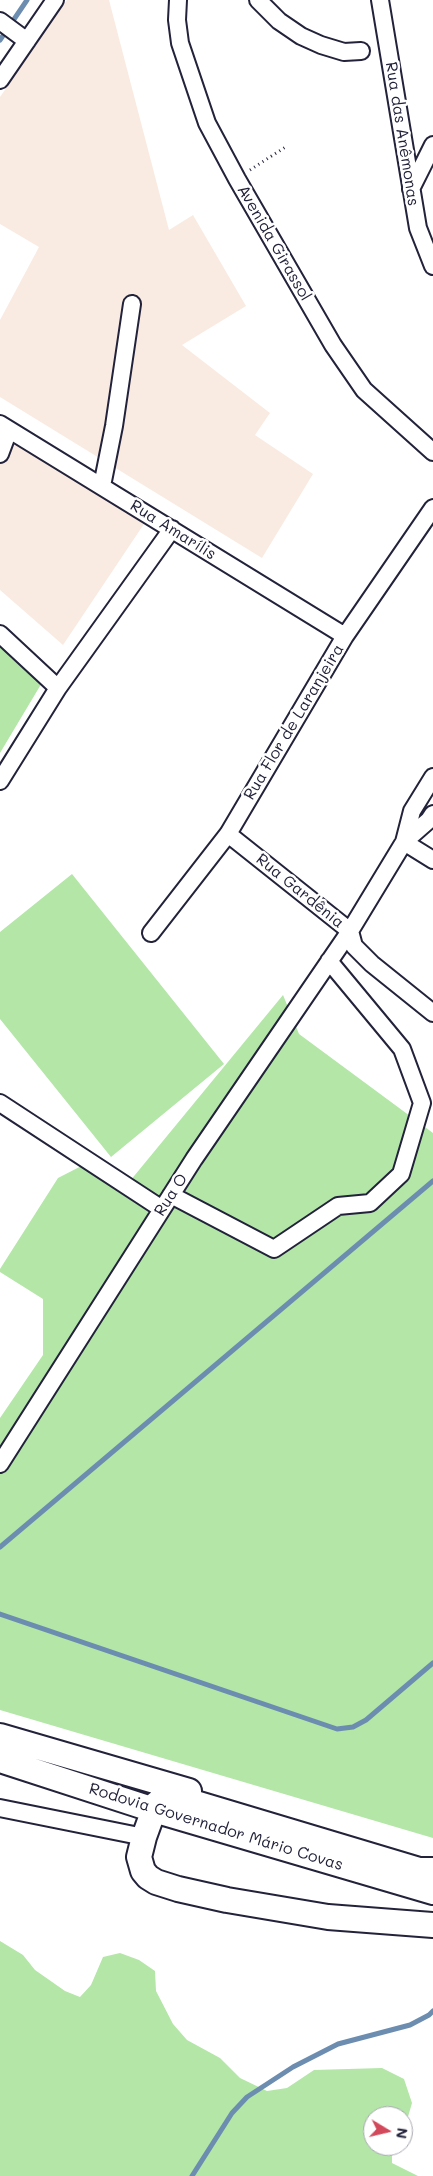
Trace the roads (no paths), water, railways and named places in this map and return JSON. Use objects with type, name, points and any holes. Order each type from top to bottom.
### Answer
[{"type":"highway","name":"Rodovia Governador Mário Covas","points":[[0,1736],[433,1862]]},
{"type":"highway","name":"Rodovia Governador Mário Covas","points":[[0,1760],[154,1810],[433,1892]]},
{"type":"highway","points":[[433,1870],[419,1870],[172,1796],[160,1800],[154,1810],[139,1857],[143,1870],[156,1882],[178,1890],[328,1917],[433,1925]]},
{"type":"street","points":[[0,80],[22,37],[55,0]]},
{"type":"street","name":"Avenida Girassol","points":[[178,0],[177,20],[180,43],[207,123],[237,179],[333,345],[364,390],[433,452]]},
{"type":"street","points":[[258,0],[278,21],[301,36],[344,52],[361,51]]},
{"type":"street","name":"Rua das Anêmonas","points":[[380,0],[418,228],[433,266]]},
{"type":"street","points":[[1,22],[22,37]]},
{"type":"street","points":[[411,188],[433,145]]},
{"type":"street","points":[[102,486],[114,426],[132,304]]},
{"type":"street","points":[[0,454],[5,427]]},
{"type":"street","name":"Rua Amarílis","points":[[5,427],[345,636]]},
{"type":"street","name":"Rua Flor de Laranjeira","points":[[151,933],[228,834],[345,636],[433,508]]},
{"type":"street","points":[[0,781],[58,688],[172,529]]},
{"type":"street","points":[[0,634],[58,688]]},
{"type":"street","points":[[404,842],[412,811],[433,777]]},
{"type":"street","points":[[404,842],[429,820],[433,814]]},
{"type":"street","name":"Rua Gardênia","points":[[228,834],[350,931],[354,946],[372,964],[433,1013]]},
{"type":"street","points":[[404,842],[433,860]]},
{"type":"street","name":"Rua O","points":[[0,1464],[167,1202],[350,931],[404,842]]},
{"type":"street","points":[[0,1103],[167,1202],[274,1249],[338,1206],[370,1204],[401,1174],[422,1103],[402,1049],[329,961]]},
{"type":"street","points":[[0,1808],[144,1837]]},
{"type":"waterway","points":[[0,40],[27,0]]},
{"type":"waterway","points":[[0,1547],[433,1181]]},
{"type":"waterway","points":[[0,1614],[337,1729],[353,1727],[366,1720],[433,1663]]},
{"type":"waterway","points":[[192,2176],[232,2113],[247,2097],[293,2067],[338,2044],[410,2025],[433,2011]]}]
